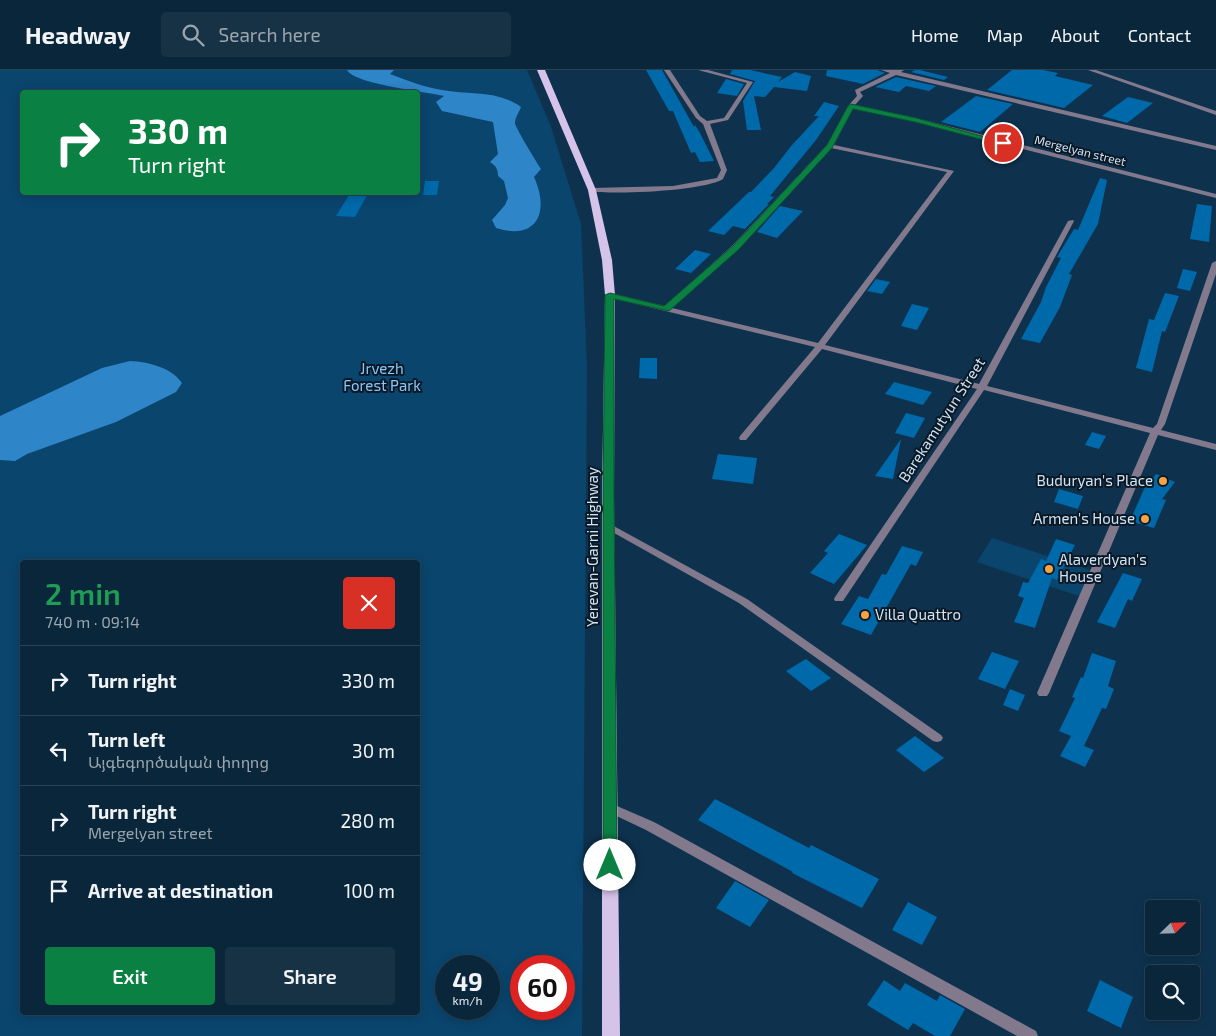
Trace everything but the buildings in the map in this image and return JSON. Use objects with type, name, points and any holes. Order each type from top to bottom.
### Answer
[{"type":"main road","name":"Yerevan-Garni Highway","points":[[541,70],[592,190],[607,260],[610,295],[611,1036]]},
{"type":"street","points":[[592,190],[679,188],[700,185],[720,179],[724,170],[706,123],[698,117],[667,70]]},
{"type":"street","points":[[702,70],[750,82],[726,118],[706,123]]},
{"type":"street","points":[[884,70],[1216,148]]},
{"type":"street","points":[[1090,70],[1216,114]]},
{"type":"street","points":[[666,309],[736,247],[830,146],[851,106],[860,96],[857,91],[899,72]]},
{"type":"street","name":"Mergelyan street","points":[[851,106],[916,120],[1216,196]]},
{"type":"street","points":[[743,438],[820,346],[951,171],[830,146]]},
{"type":"street","name":"Barekamutyun Street","points":[[839,600],[982,387],[1071,222]]},
{"type":"street","points":[[1043,693],[1154,432],[1161,424],[1216,263]]},
{"type":"street","points":[[610,295],[820,346],[1216,447]]},
{"type":"street","points":[[610,527],[743,601],[937,738]]},
{"type":"street","points":[[610,808],[650,826],[1031,1036]]},
{"type":"green space","name":"Jrvezh Forest Park","points":[[0,70],[527,70],[551,127],[581,224],[587,367],[582,1036],[0,1036]]},
{"type":"green space","points":[[992,538],[1090,570],[1079,596],[977,562]]},
{"type":"shaded area","points":[[347,70],[394,70],[390,74],[435,89],[493,95],[521,107],[515,123],[541,169],[534,177],[541,202],[540,212],[536,220],[530,227],[510,231],[496,228],[492,220],[505,205],[508,198],[504,181],[498,176],[498,171],[490,162],[498,154],[493,122],[442,111],[436,102],[444,96],[420,92],[420,90],[392,87],[352,75]]},
{"type":"shaded area","points":[[130,361],[159,366],[172,373],[182,383],[176,392],[116,422],[27,454],[15,461],[0,460],[0,416],[102,368]]},
{"type":"place","name":"Buduryan's Place","points":[[1163,481]]},
{"type":"place","name":"Armen's House","points":[[1145,519]]},
{"type":"place","name":"Alaverdyan's House","points":[[1049,569]]},
{"type":"place","name":"Villa Quattro","points":[[865,615]]},
{"type":"route","points":[[610,865],[610,527],[608,496],[610,295],[666,309],[736,247],[830,146],[851,106],[916,120],[1003,143]]}]
